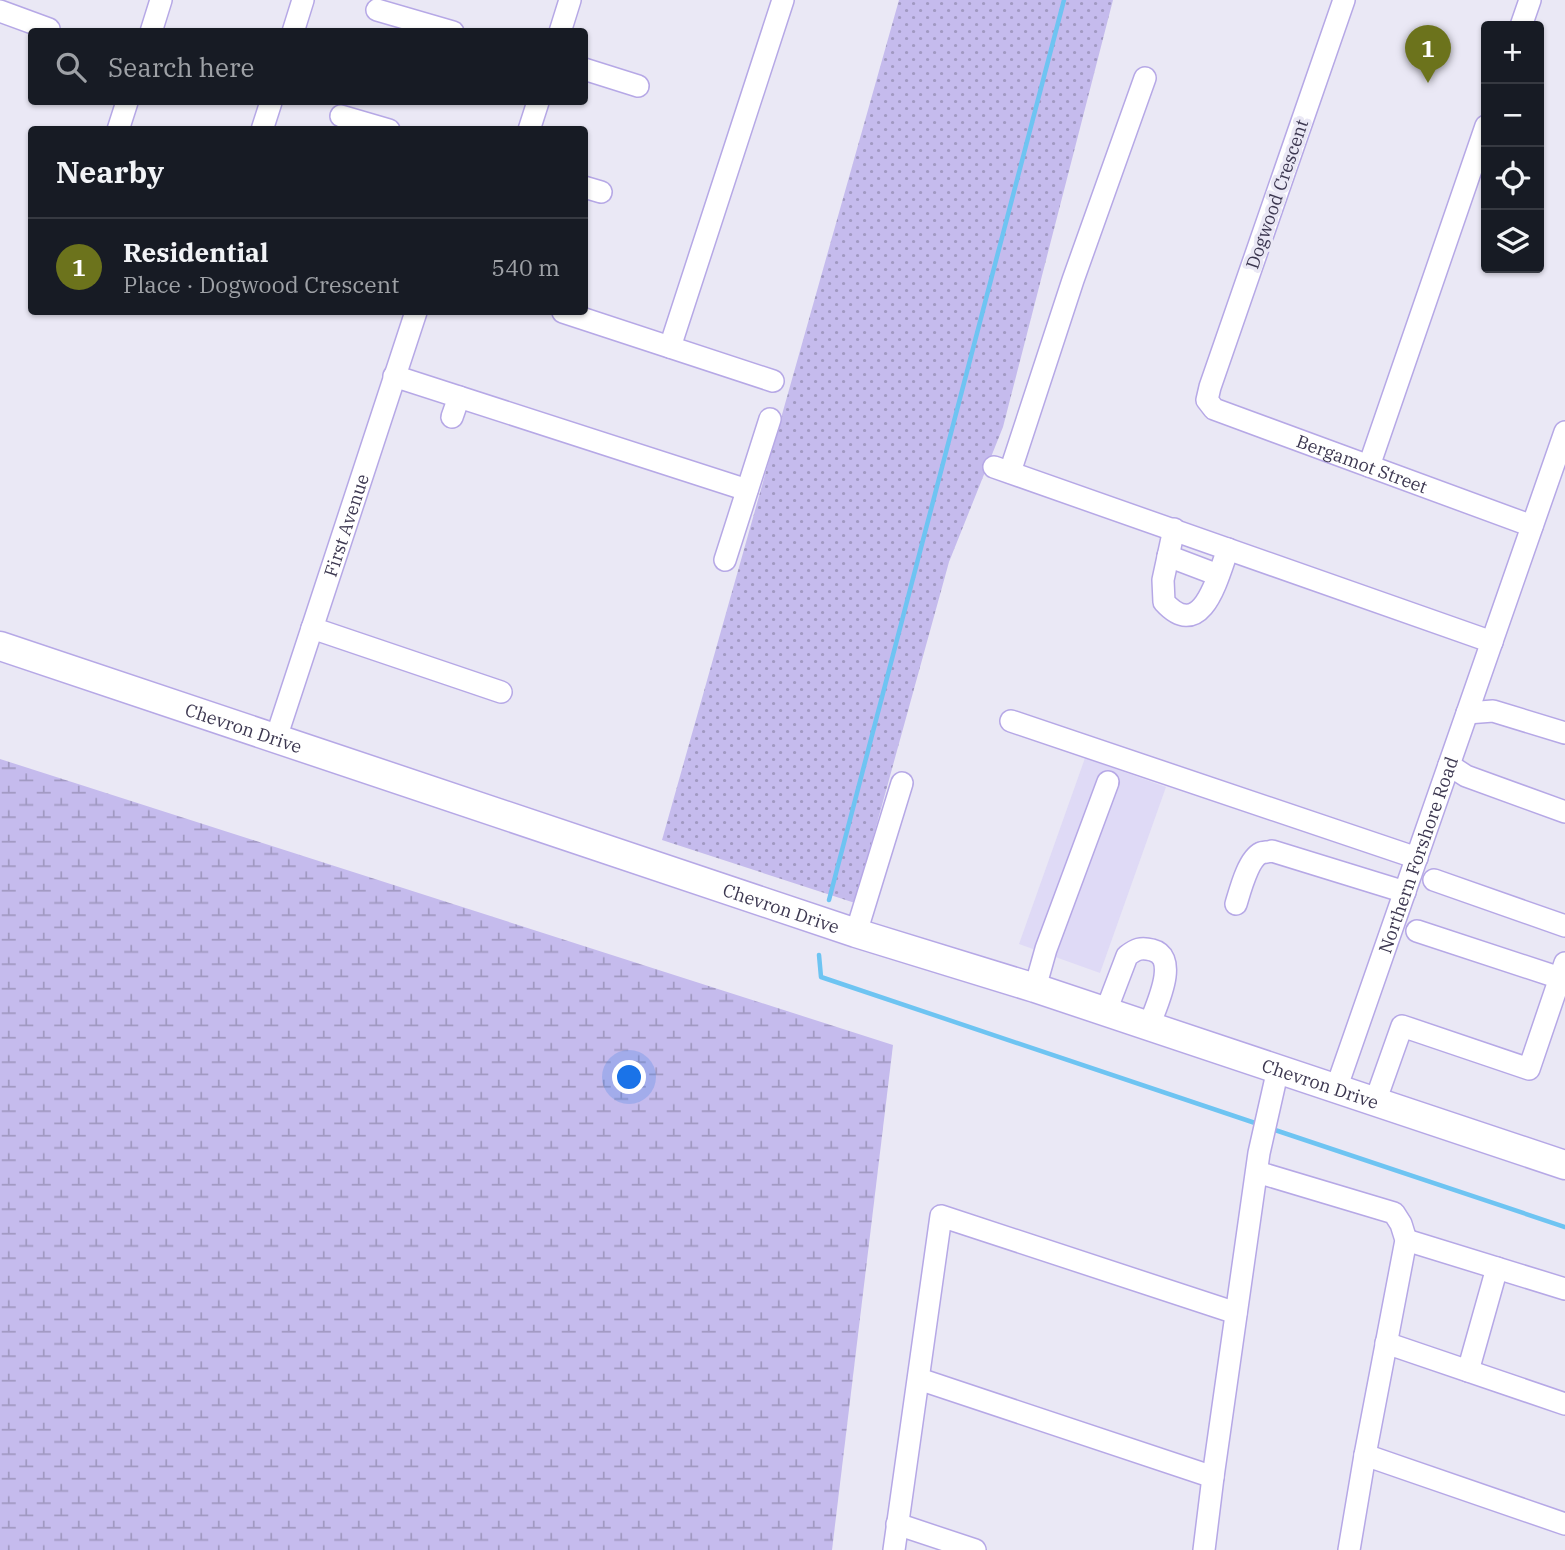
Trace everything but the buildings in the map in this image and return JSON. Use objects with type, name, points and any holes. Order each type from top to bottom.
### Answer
[{"type":"main road","name":"Chevron Drive","points":[[0,646],[856,933],[1106,1011],[1565,1165]]},
{"type":"street","points":[[152,28],[161,0]]},
{"type":"street","points":[[294,28],[303,0]]},
{"type":"street","points":[[561,28],[569,0]]},
{"type":"street","points":[[670,347],[783,0]]},
{"type":"street","name":"Dogwood Crescent","points":[[1210,387],[1344,0]]},
{"type":"street","points":[[1523,21],[1530,0]]},
{"type":"street","points":[[377,10],[439,28]]},
{"type":"street","points":[[0,11],[46,28]]},
{"type":"street","points":[[588,70],[638,86]]},
{"type":"street","points":[[1145,78],[1002,469],[1492,642]]},
{"type":"street","points":[[119,126],[127,105]]},
{"type":"street","points":[[263,126],[270,105]]},
{"type":"street","points":[[530,126],[537,105]]},
{"type":"street","points":[[341,116],[375,126]]},
{"type":"street","points":[[1369,466],[1481,141]]},
{"type":"street","name":"First Avenue","points":[[276,738],[414,315]]},
{"type":"street","points":[[572,315],[773,381]]},
{"type":"street","points":[[394,376],[420,395],[455,407],[747,490]]},
{"type":"street","name":"Bergamot Street","points":[[1210,387],[1207,400],[1214,409],[1532,526]]},
{"type":"street","points":[[725,560],[770,419]]},
{"type":"street","name":"Northern Forshore Road","points":[[1336,1089],[1565,432]]},
{"type":"street","points":[[1174,529],[1163,580],[1164,602],[1171,610],[1185,617],[1195,615],[1200,610],[1213,589],[1228,549]]},
{"type":"street","points":[[1168,556],[1218,575]]},
{"type":"street","points":[[312,628],[501,692]]},
{"type":"street","points":[[1466,713],[1493,710],[1565,733]]},
{"type":"street","points":[[1011,721],[1417,858]]},
{"type":"street","points":[[1449,765],[1466,776],[1565,812]]},
{"type":"street","points":[[1035,988],[1046,949],[1108,782]]},
{"type":"street","points":[[856,933],[902,783]]},
{"type":"street","points":[[1236,904],[1245,875],[1255,858],[1262,852],[1272,851],[1405,892]]},
{"type":"street","points":[[1434,880],[1565,926]]},
{"type":"street","points":[[1375,1102],[1402,1026],[1529,1069],[1562,971],[1418,931]]},
{"type":"street","points":[[1106,1011],[1127,957],[1142,947],[1158,951],[1166,961],[1167,973],[1149,1026]]},
{"type":"street","points":[[1204,1550],[1262,1139],[1278,1069]]},
{"type":"street","points":[[1257,1172],[1394,1213],[1406,1240],[1349,1550]]},
{"type":"street","points":[[894,1550],[942,1216],[1236,1312]]},
{"type":"street","points":[[1406,1240],[1565,1289]]},
{"type":"street","points":[[1468,1371],[1497,1268]]},
{"type":"street","points":[[1386,1343],[1468,1371],[1563,1398]]},
{"type":"street","points":[[919,1379],[1213,1477]]},
{"type":"street","points":[[1365,1455],[1565,1524]]},
{"type":"street","points":[[897,1524],[975,1550]]},
{"type":"shaded area","points":[[1085,758],[1166,787],[1100,973],[1019,944]]},
{"type":"green space","points":[[899,0],[1113,0],[1003,427],[949,562],[855,903],[662,840]]},
{"type":"green space","points":[[0,759],[893,1045],[832,1550],[0,1550]]},
{"type":"waterway","points":[[829,900],[1064,0]]},
{"type":"waterway","points":[[819,955],[821,977],[1261,1125]]},
{"type":"waterway","points":[[1272,1129],[1565,1227]]},
{"type":"place","name":"Residential","points":[[1428,83]]}]
